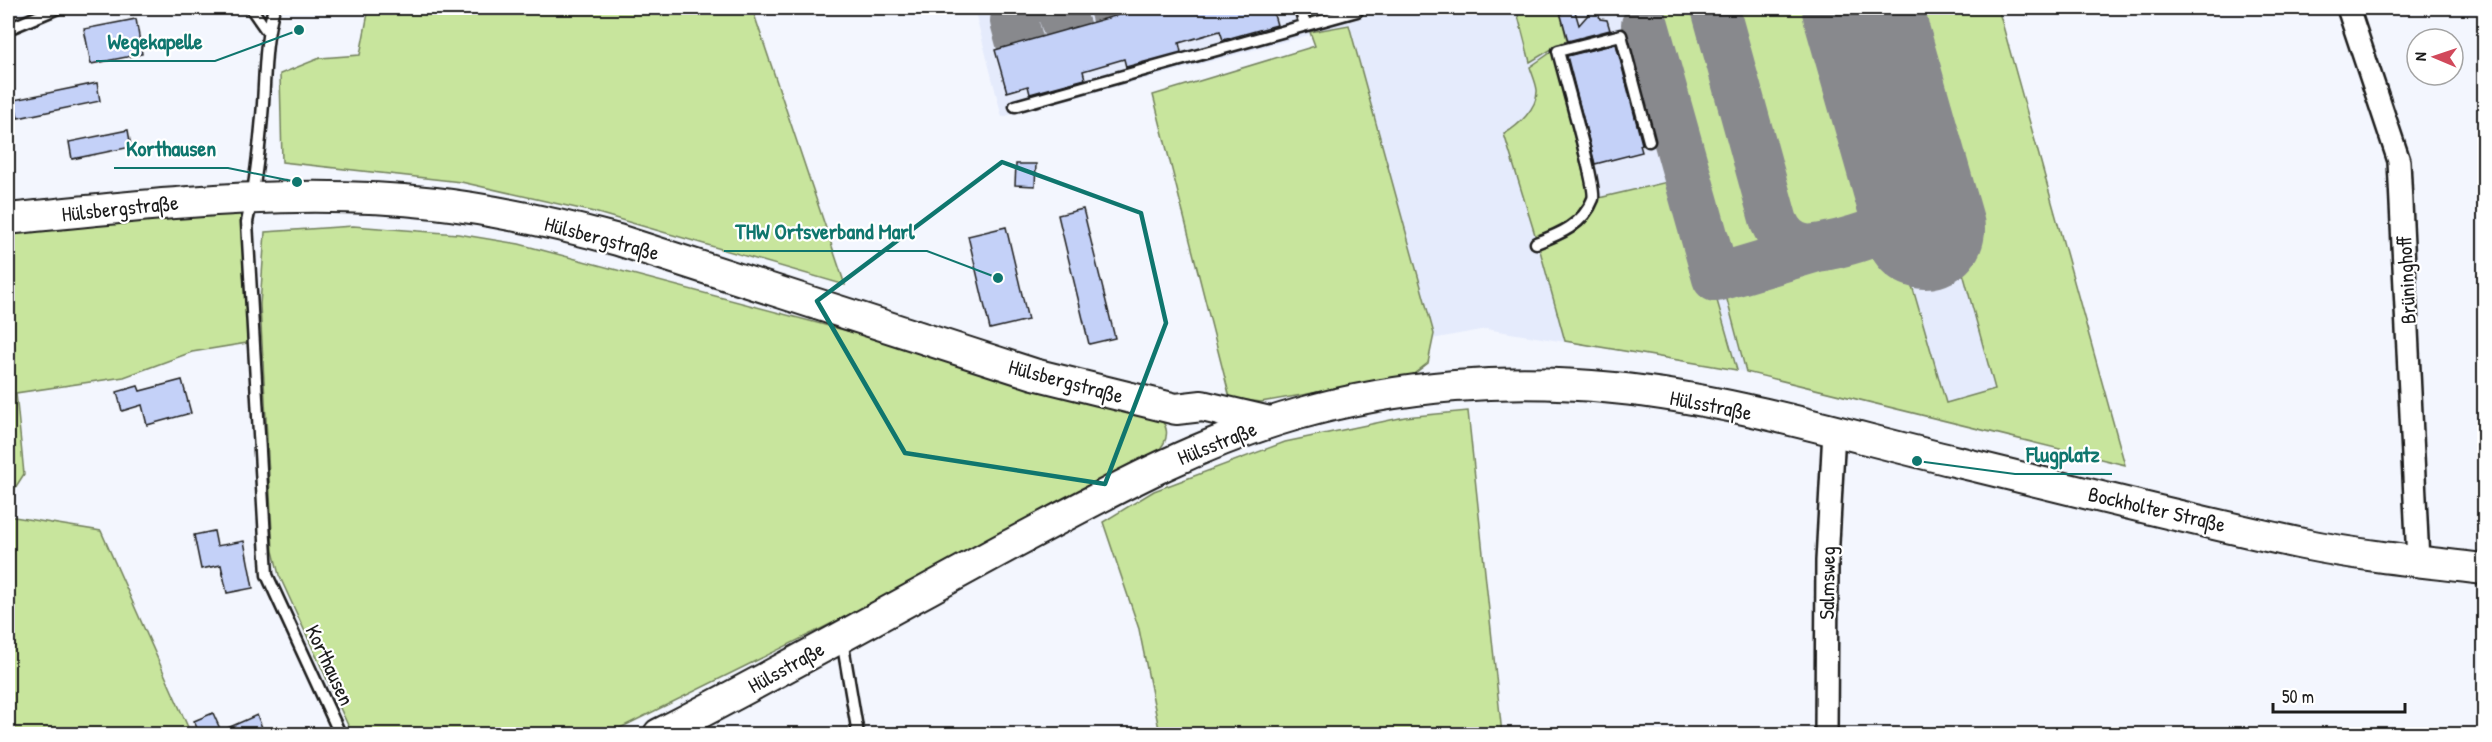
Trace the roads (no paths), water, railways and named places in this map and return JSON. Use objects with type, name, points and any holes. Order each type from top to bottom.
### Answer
[{"type":"street","name":"Brüninghoff","points":[[2348,8],[2398,161],[2418,561]]},
{"type":"street","name":"Hülsbergstraße","points":[[8,219],[185,201],[253,197],[354,198],[435,203],[556,224],[618,240],[1034,374],[1176,409],[1202,406],[1270,422]]},
{"type":"street","name":"Hülsstraße","points":[[659,735],[787,668],[1133,478],[1195,450],[1270,422],[1384,394],[1461,386],[1541,382],[1617,388],[1698,401],[1834,431]]},
{"type":"street","points":[[1176,409],[1195,450]]},
{"type":"street","name":"Bockholter Straße","points":[[1834,431],[2306,544],[2484,569]]},
{"type":"street","name":"Salmsweg","points":[[1826,735],[1827,561],[1834,431]]},
{"type":"lane","points":[[8,29],[58,8]]},
{"type":"lane","points":[[251,8],[267,31]]},
{"type":"lane","name":"Korthausen","points":[[274,8],[267,31],[260,141],[253,197],[247,222],[267,575],[340,735]]},
{"type":"lane","points":[[1300,8],[1305,25]]},
{"type":"lane","points":[[1015,106],[1357,11],[1356,8]]},
{"type":"lane","points":[[1536,243],[1574,226],[1585,214],[1595,192],[1558,51],[1621,35],[1649,141]]},
{"type":"lane","points":[[841,637],[845,648],[858,735]]},
{"type":"place","name":"Wegekapelle","points":[[299,30]]},
{"type":"place","name":"Korthausen","points":[[297,182]]},
{"type":"place","name":"THW Ortsverband Marl","points":[[998,278]]},
{"type":"place","name":"Flugplatz","points":[[1917,461]]}]
